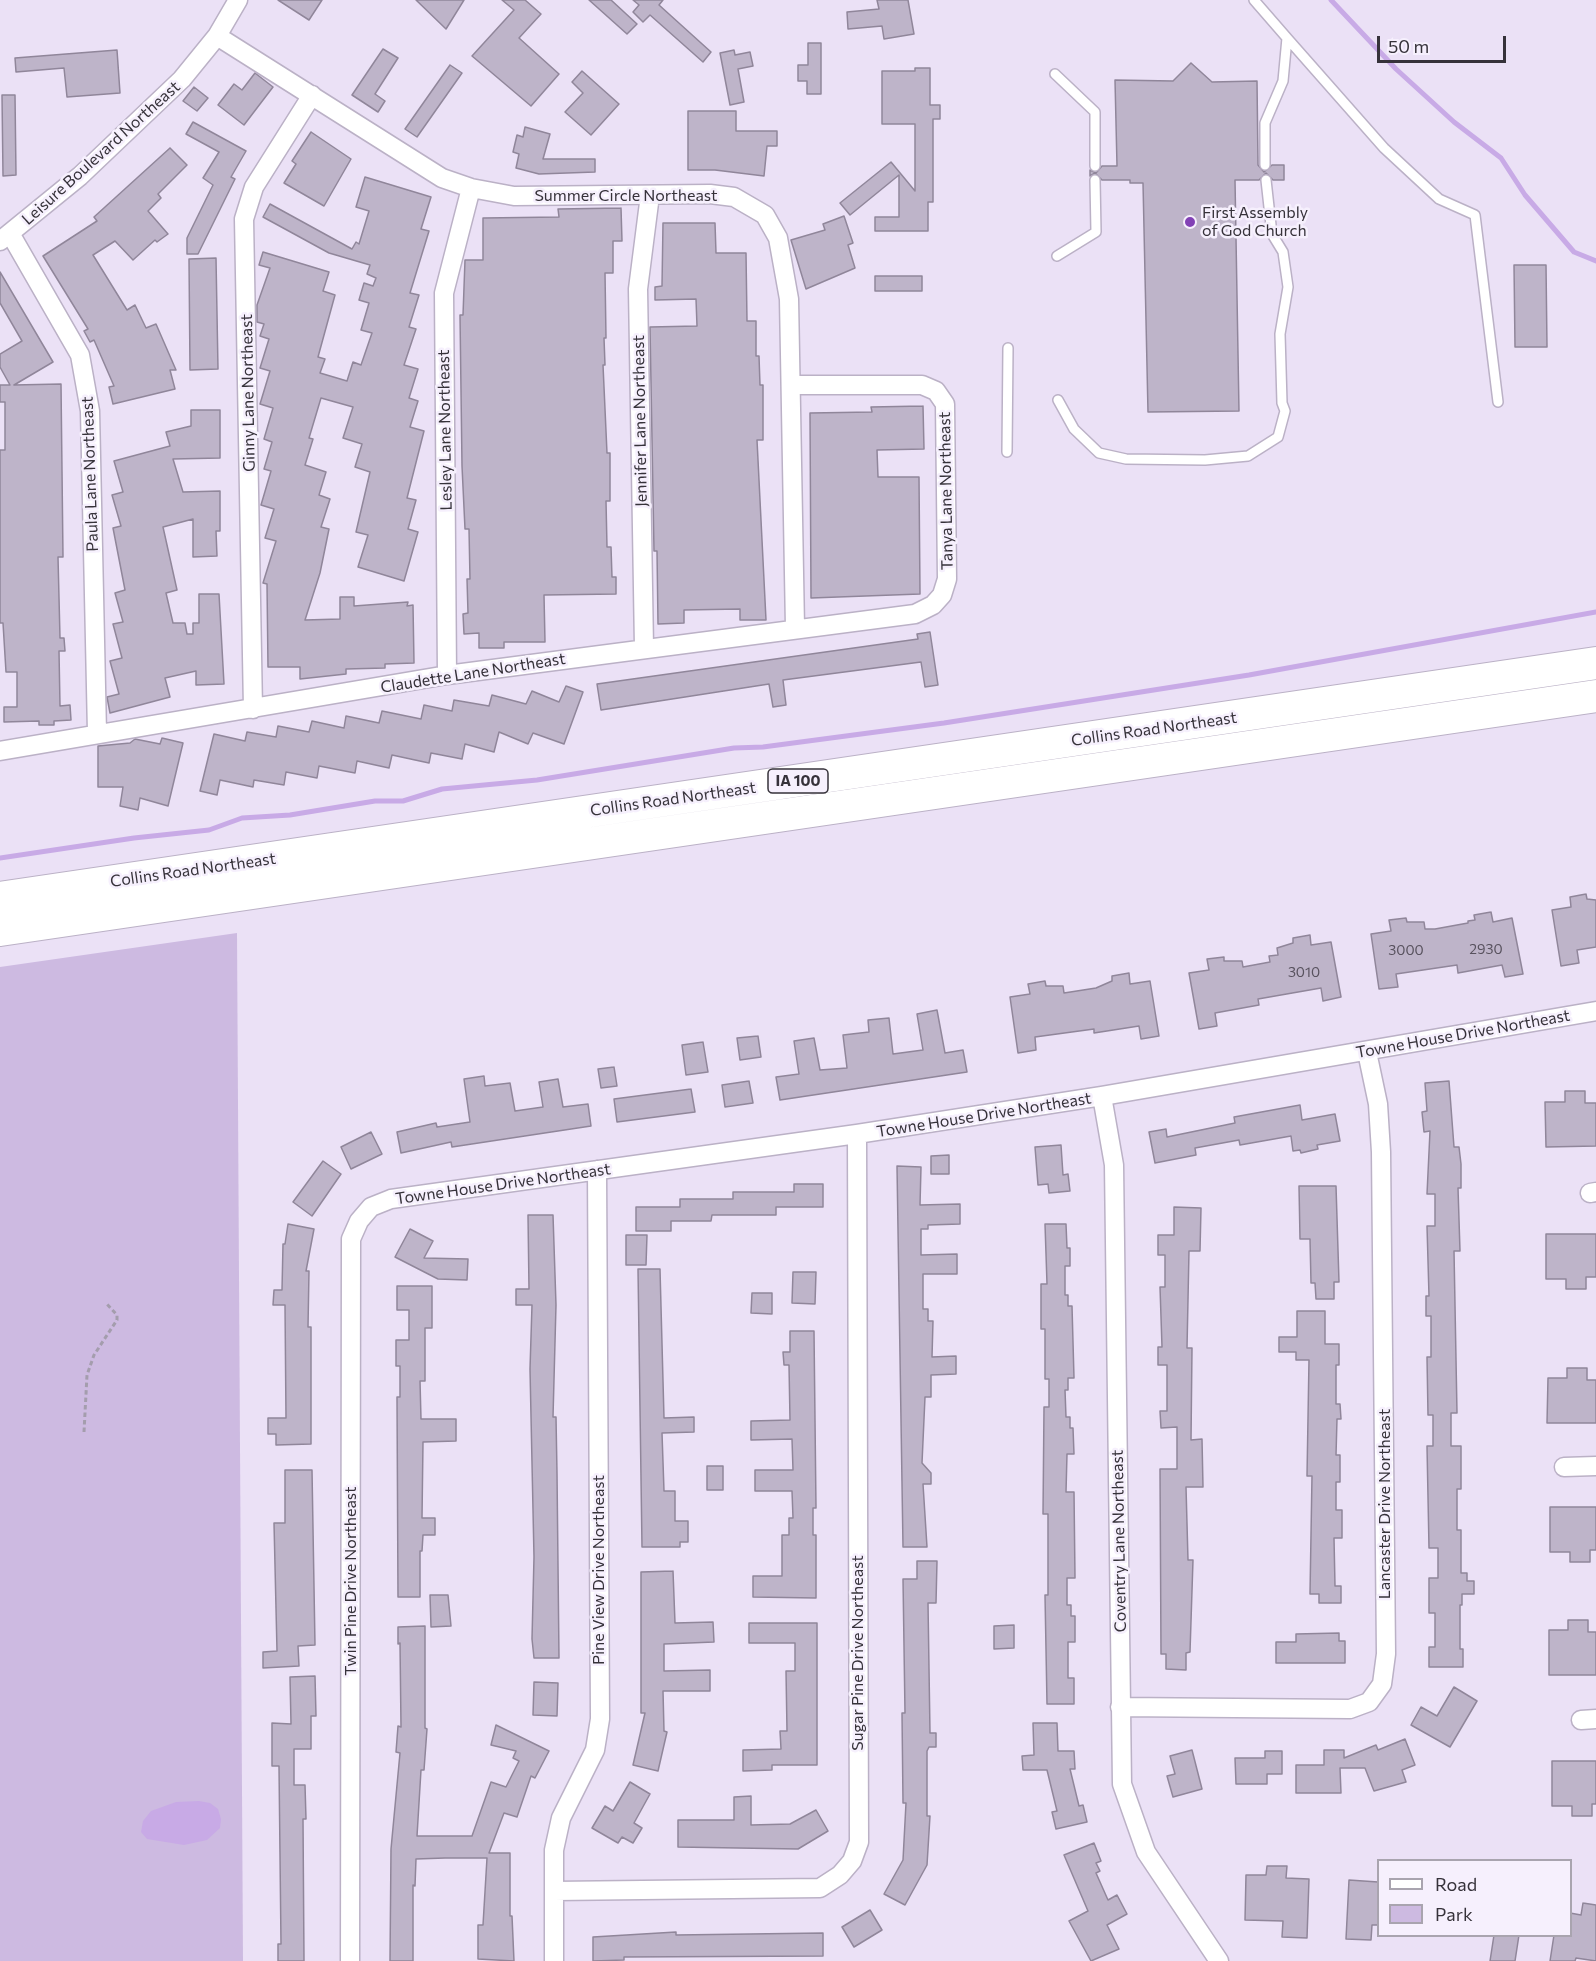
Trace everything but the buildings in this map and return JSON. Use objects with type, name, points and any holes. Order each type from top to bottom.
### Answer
[{"type":"highway","name":"Collins Road Northeast","points":[[0,898],[1596,663]]},
{"type":"highway","name":"Collins Road Northeast","points":[[0,930],[1596,696]]},
{"type":"street","name":"Leisure Boulevard Northeast","points":[[5,238],[134,127],[182,79],[217,36],[238,0]]},
{"type":"street","name":"Summer Circle Northeast","points":[[217,36],[442,178],[471,188],[514,196],[710,194],[734,197],[765,215],[778,238],[795,341],[791,385],[795,628]]},
{"type":"street","name":"Ginny Lane Northeast","points":[[253,709],[244,219],[254,186],[312,95]]},
{"type":"street","name":"Lesley Lane Northeast","points":[[447,675],[444,293],[471,188]]},
{"type":"street","name":"Jennifer Lane Northeast","points":[[644,648],[638,289],[650,195]]},
{"type":"street","name":"Paula Lane Northeast","points":[[5,238],[80,355],[90,411],[97,733]]},
{"type":"street","name":"Tanya Lane Northeast","points":[[791,385],[922,385],[936,391],[945,404],[947,579],[942,595]]},
{"type":"street","name":"Claudette Lane Northeast","points":[[0,751],[447,675],[915,614],[933,605],[942,595]]},
{"type":"street","name":"Towne House Drive Northeast","points":[[371,1207],[391,1199],[857,1134],[1102,1096],[1596,1011]]},
{"type":"street","name":"Lancaster Drive Northeast","points":[[1120,1707],[1350,1709],[1369,1702],[1382,1684],[1386,1654],[1382,1197],[1378,1104],[1366,1052]]},
{"type":"street","name":"Coventry Lane Northeast","points":[[1102,1096],[1114,1165],[1122,1784],[1132,1819],[1146,1852],[1219,1961]]},
{"type":"street","name":"Sugar Pine Drive Northeast","points":[[554,1891],[820,1888],[840,1875],[852,1861],[859,1842],[857,1134]]},
{"type":"street","name":"Pine View Drive Northeast","points":[[554,1961],[554,1850],[561,1818],[595,1750],[600,1719],[597,1170]]},
{"type":"street","name":"Twin Pine Drive Northeast","points":[[350,1961],[351,1239],[358,1221],[371,1207]]},
{"type":"street","points":[[1564,1467],[1596,1466]]},
{"type":"lane","points":[[1254,0],[1384,148],[1439,199],[1475,215],[1498,402]]},
{"type":"lane","points":[[1265,165],[1265,123],[1283,81],[1287,38]]},
{"type":"lane","points":[[1055,74],[1095,112],[1095,166]]},
{"type":"lane","points":[[1057,256],[1096,231],[1095,180]]},
{"type":"lane","points":[[1058,400],[1074,429],[1095,450],[1126,459],[1205,460],[1248,456],[1278,437],[1284,411],[1280,334],[1288,287],[1283,252],[1272,234],[1266,180]]},
{"type":"lane","points":[[1006,452],[1008,348]]},
{"type":"path","points":[[84,1432],[87,1375],[94,1354],[117,1320],[117,1315],[106,1303]]},
{"type":"green space","points":[[237,933],[243,1961],[0,1961],[0,967]]},
{"type":"shaded area","points":[[176,1802],[210,1803],[218,1809],[221,1819],[220,1828],[207,1840],[184,1845],[147,1839],[141,1832],[143,1821],[151,1811]]},
{"type":"waterway","points":[[1331,0],[1396,69],[1454,122],[1501,158],[1525,195],[1574,252],[1596,261]]},
{"type":"waterway","points":[[0,858],[134,838],[209,830],[242,818],[290,815],[375,801],[403,801],[442,789],[537,780],[734,748],[763,747],[944,723],[1249,675],[1596,612]]},
{"type":"place","name":"First Assembly of God Church","points":[[1190,222]]}]
